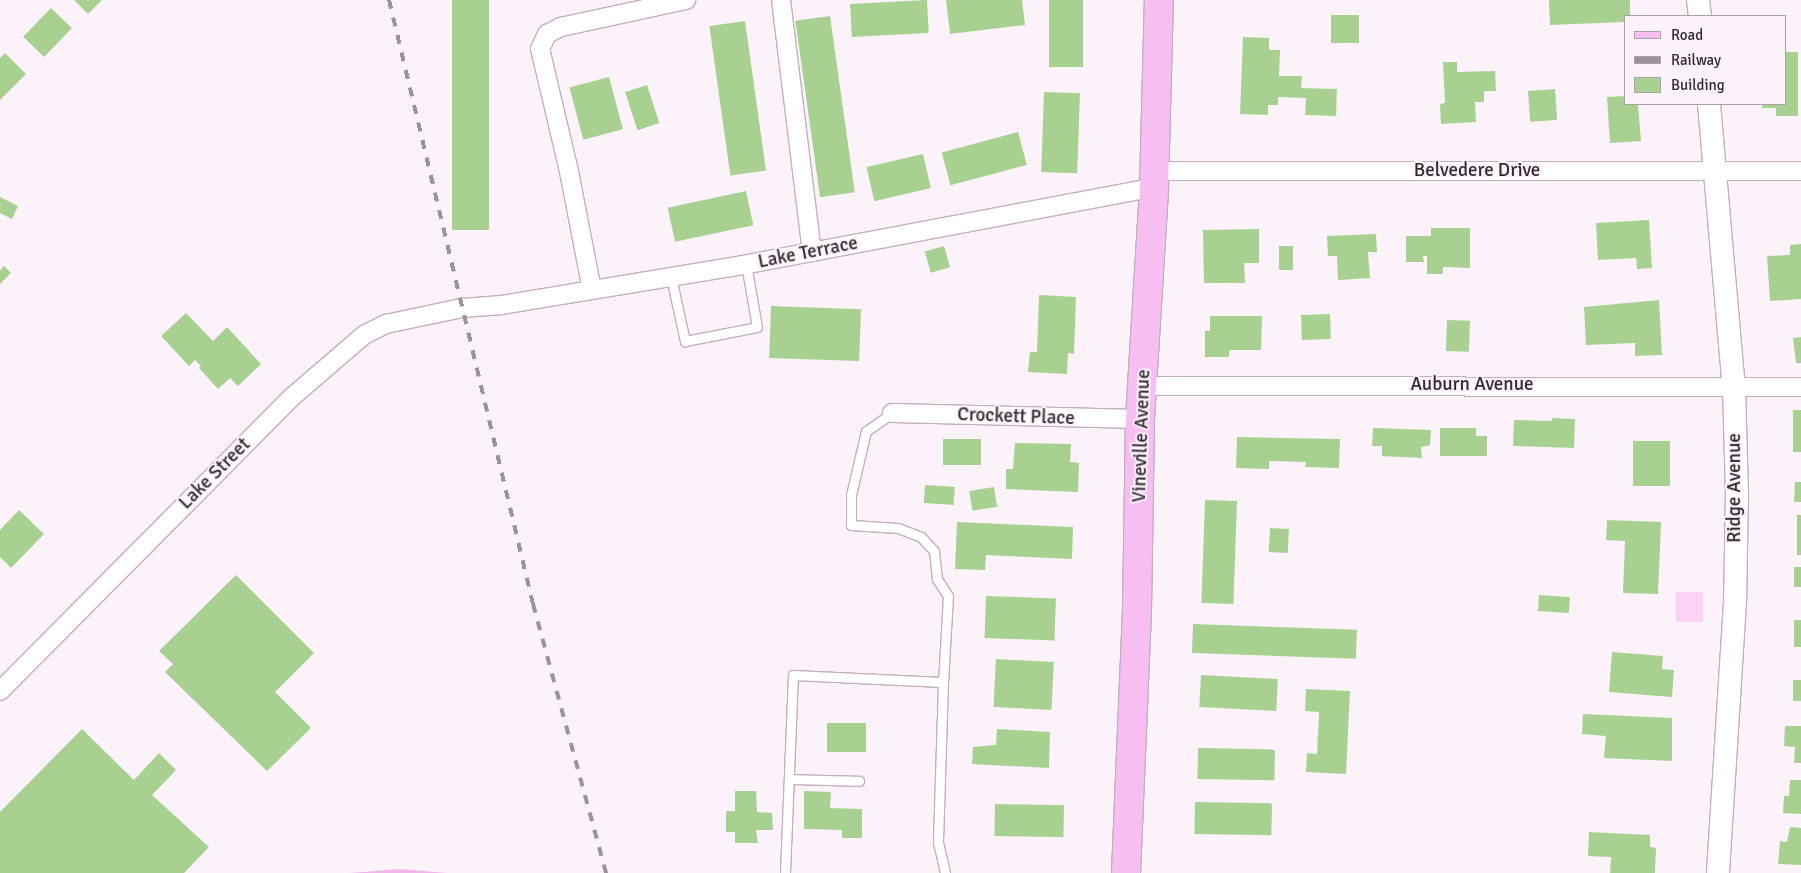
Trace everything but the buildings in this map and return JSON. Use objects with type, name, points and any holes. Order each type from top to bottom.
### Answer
[{"type":"main road","name":"Vineville Avenue","points":[[1126,873],[1138,610],[1140,419],[1154,179],[1159,0]]},
{"type":"street","points":[[592,290],[568,167],[540,49],[547,34],[561,27],[686,0]]},
{"type":"street","points":[[781,0],[812,252]]},
{"type":"street","points":[[1698,0],[1700,15]]},
{"type":"street","name":"Ridge Avenue","points":[[1709,105],[1734,387],[1737,492],[1735,602],[1718,873]]},
{"type":"street","name":"Belvedere Drive","points":[[1154,179],[1801,171]]},
{"type":"street","name":"Lake Terrace","points":[[462,308],[502,305],[812,252],[1154,179]]},
{"type":"street","name":"Lake Street","points":[[0,691],[332,360],[364,335],[386,324],[462,308]]},
{"type":"street","name":"Auburn Avenue","points":[[1143,386],[1801,387]]},
{"type":"street","name":"Crockett Place","points":[[892,413],[1140,419]]},
{"type":"lane","points":[[671,277],[686,341],[757,327],[746,264]]},
{"type":"lane","points":[[892,413],[866,431],[852,495],[851,525],[898,528],[921,537],[934,551],[937,580],[948,596],[943,682],[938,842],[945,873]]},
{"type":"lane","points":[[785,873],[793,676],[943,682]]},
{"type":"lane","points":[[789,779],[859,780]]},
{"type":"shaded area","points":[[1676,592],[1703,592],[1703,622],[1676,622]]},
{"type":"shaded area","points":[[399,869],[447,873],[350,873]]},
{"type":"railway","points":[[389,0],[533,604],[606,873]]}]
